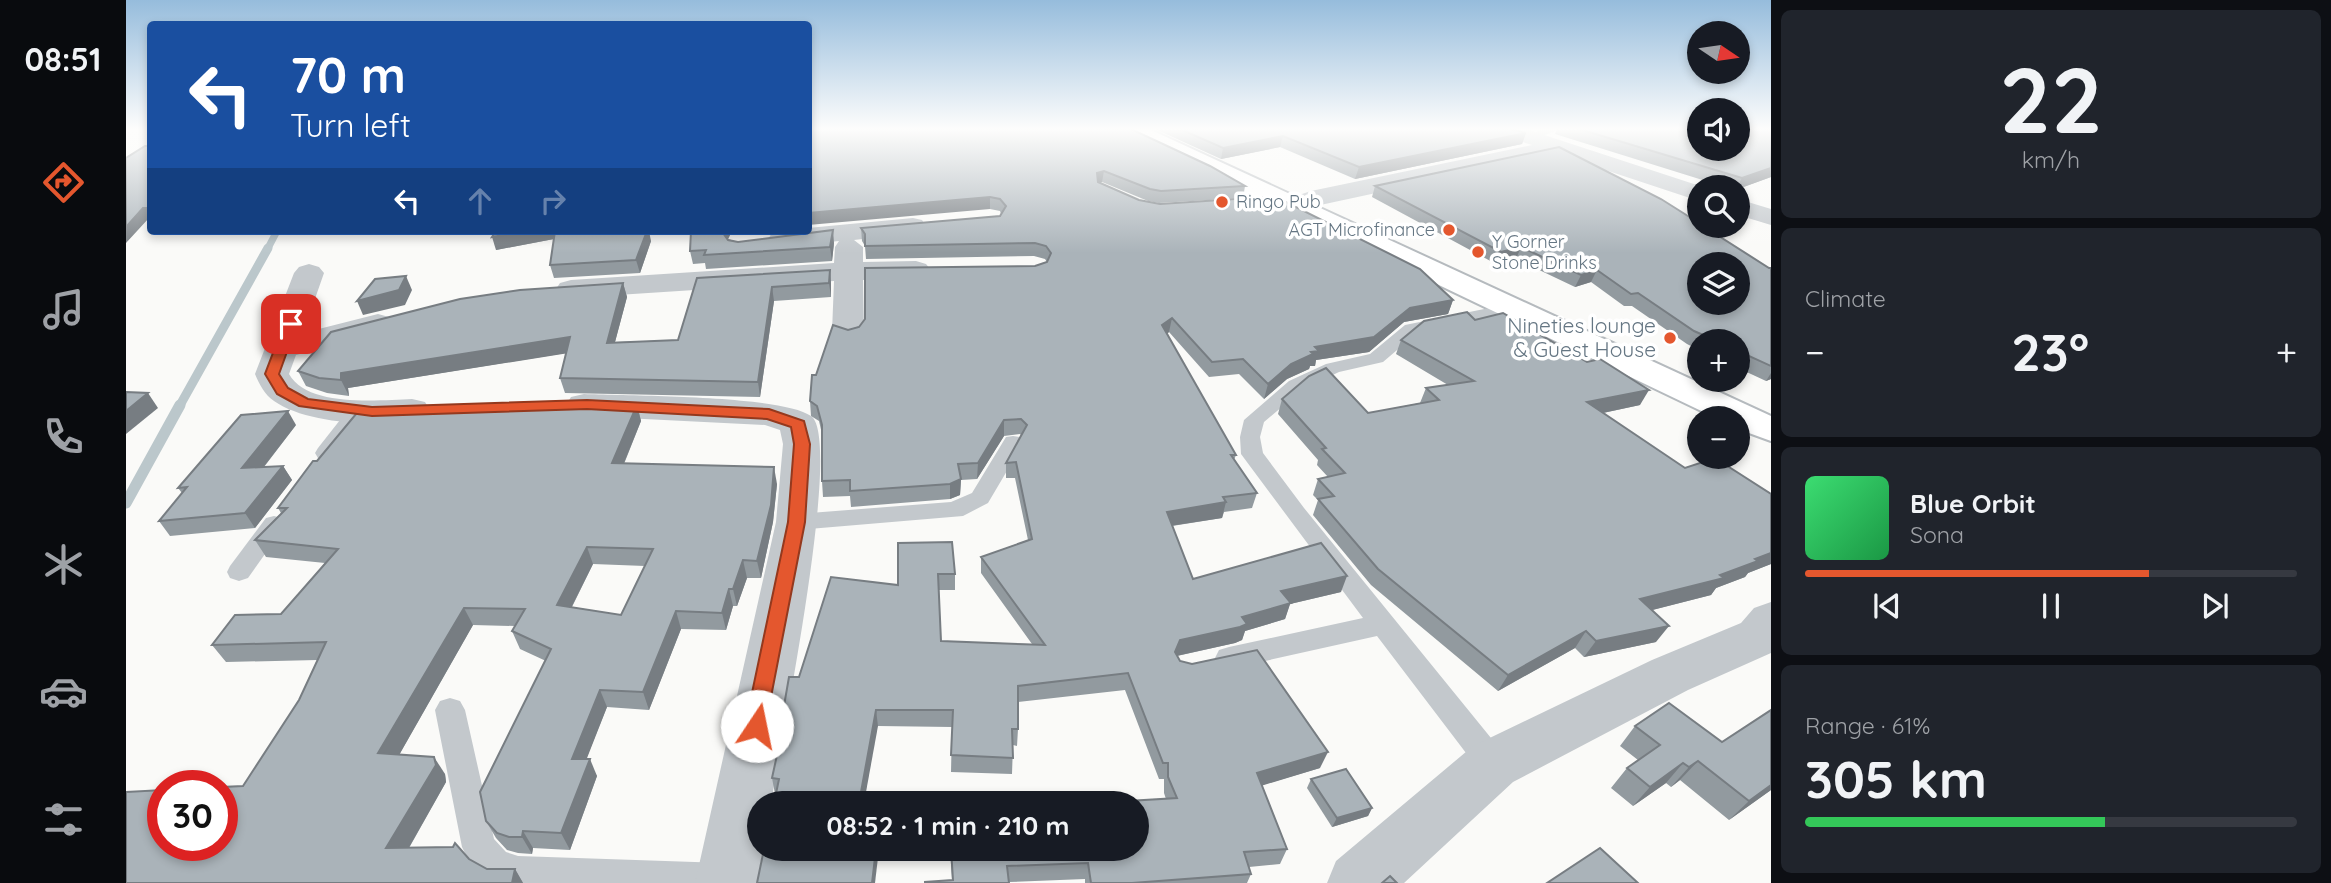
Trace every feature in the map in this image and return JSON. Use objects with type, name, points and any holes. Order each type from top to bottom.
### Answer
[{"type":"main road","points":[[1230,170],[1687,372]]},
{"type":"main road","points":[[1238,170],[1514,307],[1771,430]]},
{"type":"main road","points":[[1731,392],[1771,410]]},
{"type":"street","points":[[1301,200],[1424,170]]},
{"type":"street","points":[[1638,170],[1687,189]]},
{"type":"street","points":[[1750,210],[1771,218]]},
{"type":"street","points":[[755,242],[939,224]]},
{"type":"street","points":[[848,331],[849,231]]},
{"type":"street","points":[[537,291],[849,271],[942,269]]},
{"type":"street","points":[[309,273],[272,374],[282,391],[304,403],[358,410],[453,409]]},
{"type":"street","points":[[281,349],[411,315]]},
{"type":"street","points":[[547,406],[587,405],[769,414],[799,424],[802,444],[797,522],[726,881]]},
{"type":"street","points":[[1358,883],[1493,764],[1670,675],[1767,635]]},
{"type":"lane","points":[[1253,204],[1301,200]]},
{"type":"lane","points":[[1493,764],[1381,625],[1252,454],[1250,436],[1254,420],[1296,385],[1333,368],[1376,358],[1411,329],[1514,307]]},
{"type":"lane","points":[[310,475],[358,410]]},
{"type":"lane","points":[[797,522],[955,510],[980,498],[1013,442]]},
{"type":"lane","points":[[239,572],[286,507]]},
{"type":"lane","points":[[1200,664],[1381,625]]},
{"type":"lane","points":[[450,710],[479,847],[495,865],[518,873],[726,881]]},
{"type":"building","points":[[126,170],[147,170],[147,208],[143,208],[126,227]]},
{"type":"building","points":[[812,170],[1217,170],[1245,186],[1161,191],[1104,171],[1097,173],[1098,182],[1139,200],[1160,204],[1266,197],[1272,201],[1280,199],[1420,269],[1453,300],[1410,308],[1374,337],[1315,347],[1319,351],[1311,352],[1313,354],[1291,364],[1268,384],[1243,359],[1212,362],[1172,318],[1162,325],[1236,455],[1231,455],[1257,493],[1223,497],[1226,502],[1167,512],[1193,579],[1321,543],[1347,576],[1281,591],[1291,603],[1242,617],[1247,624],[1240,627],[1180,640],[1175,652],[1180,661],[1192,664],[1257,650],[1328,752],[1257,773],[1287,849],[1244,852],[1251,874],[1132,883],[1091,883],[1088,863],[1007,866],[1009,883],[925,883],[953,880],[952,861],[1149,861],[1149,800],[1177,798],[1168,777],[1168,763],[1163,763],[1128,673],[1018,686],[1018,729],[1012,729],[1013,758],[951,755],[953,710],[876,710],[861,791],[776,791],[779,779],[772,778],[784,723],[781,723],[789,677],[799,677],[831,577],[898,585],[898,543],[952,542],[955,574],[938,574],[941,641],[1045,645],[981,557],[1032,539],[1016,462],[1006,463],[1027,425],[1021,419],[1004,420],[978,463],[958,464],[961,479],[950,484],[850,491],[850,480],[822,481],[822,425],[817,406],[810,401],[812,375],[816,375],[833,325],[848,330],[859,327],[865,319],[865,268],[1035,266],[1047,262],[1051,253],[1046,246],[1035,243],[865,246],[865,234],[861,228],[1000,216],[1006,206],[1000,199],[990,197],[812,213]]},
{"type":"building","points":[[1450,170],[1605,170],[1687,215],[1687,238],[1722,238],[1744,252],[1687,252],[1687,315],[1750,315],[1750,256],[1771,268],[1771,366],[1750,356],[1750,329],[1691,329],[1638,293],[1631,294],[1597,270],[1581,275],[1521,247],[1501,252],[1375,186]]},
{"type":"building","points":[[1716,170],[1765,170],[1750,175],[1732,175]]},
{"type":"building","points":[[833,230],[830,247],[704,255],[706,250],[690,251],[691,235],[724,235],[728,240],[738,242],[812,235],[812,233]]},
{"type":"building","points":[[554,235],[645,235],[636,260],[550,265]]},
{"type":"building","points":[[830,270],[829,283],[772,287],[758,382],[560,378],[570,337],[341,373],[341,380],[319,378],[298,371],[331,332],[460,299],[520,290],[623,283],[607,343],[678,340],[697,278]]},
{"type":"building","points":[[406,276],[399,290],[357,301],[375,279]]},
{"type":"building","points":[[1467,312],[1475,320],[1503,313],[1587,362],[1600,359],[1649,390],[1587,402],[1687,469],[1732,469],[1771,494],[1771,553],[1755,559],[1758,561],[1720,575],[1724,578],[1640,599],[1669,626],[1596,641],[1586,631],[1508,675],[1378,569],[1318,499],[1334,496],[1318,479],[1345,473],[1282,399],[1309,376],[1326,368],[1368,413],[1439,400],[1426,388],[1474,381],[1401,340],[1424,321]]},
{"type":"building","points":[[126,392],[148,393],[126,411]]},
{"type":"building","points":[[583,403],[637,405],[612,463],[774,467],[771,505],[757,561],[743,560],[733,589],[729,589],[722,613],[676,611],[643,692],[600,690],[572,759],[590,759],[561,833],[523,831],[522,837],[509,837],[497,833],[486,821],[480,792],[551,649],[512,631],[525,609],[464,608],[378,753],[434,757],[436,765],[386,848],[453,847],[455,843],[469,859],[487,869],[515,869],[512,883],[126,883],[126,792],[147,791],[147,861],[238,861],[238,786],[243,786],[299,700],[326,642],[212,645],[235,615],[281,614],[338,549],[255,540],[287,508],[278,508],[313,461],[317,461],[361,408]],"holes":[[[587,547],[653,549],[621,615],[557,605]]]},
{"type":"building","points":[[288,411],[242,468],[283,466],[245,513],[159,521],[187,487],[178,488],[241,415]]},
{"type":"building","points":[[1669,703],[1722,742],[1771,710],[1771,785],[1749,801],[1698,761],[1689,767],[1683,763],[1650,787],[1627,768],[1660,745],[1635,726]]},
{"type":"building","points":[[1346,769],[1372,808],[1337,818],[1311,779]]},
{"type":"building","points":[[1600,848],[1638,883],[1547,883]]},
{"type":"building","points":[[762,861],[875,861],[872,883],[757,883]]},
{"type":"building","points":[[1390,876],[1397,883],[1382,883]]},
{"type":"waterway","points":[[267,250],[275,235]]},
{"type":"waterway","points":[[179,407],[268,248]]},
{"type":"waterway","points":[[126,503],[180,405]]},
{"type":"place","name":"Ringo Pub","points":[[1222,202]]},
{"type":"place","name":"AGT Microfinance","points":[[1449,230]]},
{"type":"place","name":"Y Gorner Stone Drinks","points":[[1478,252]]},
{"type":"place","name":"Nineties lounge & Guest House","points":[[1670,338]]},
{"type":"route","points":[[291,324],[272,374],[282,391],[304,403],[372,411],[587,405],[686,409],[769,414],[799,424],[802,444],[797,522],[757,726]]}]
